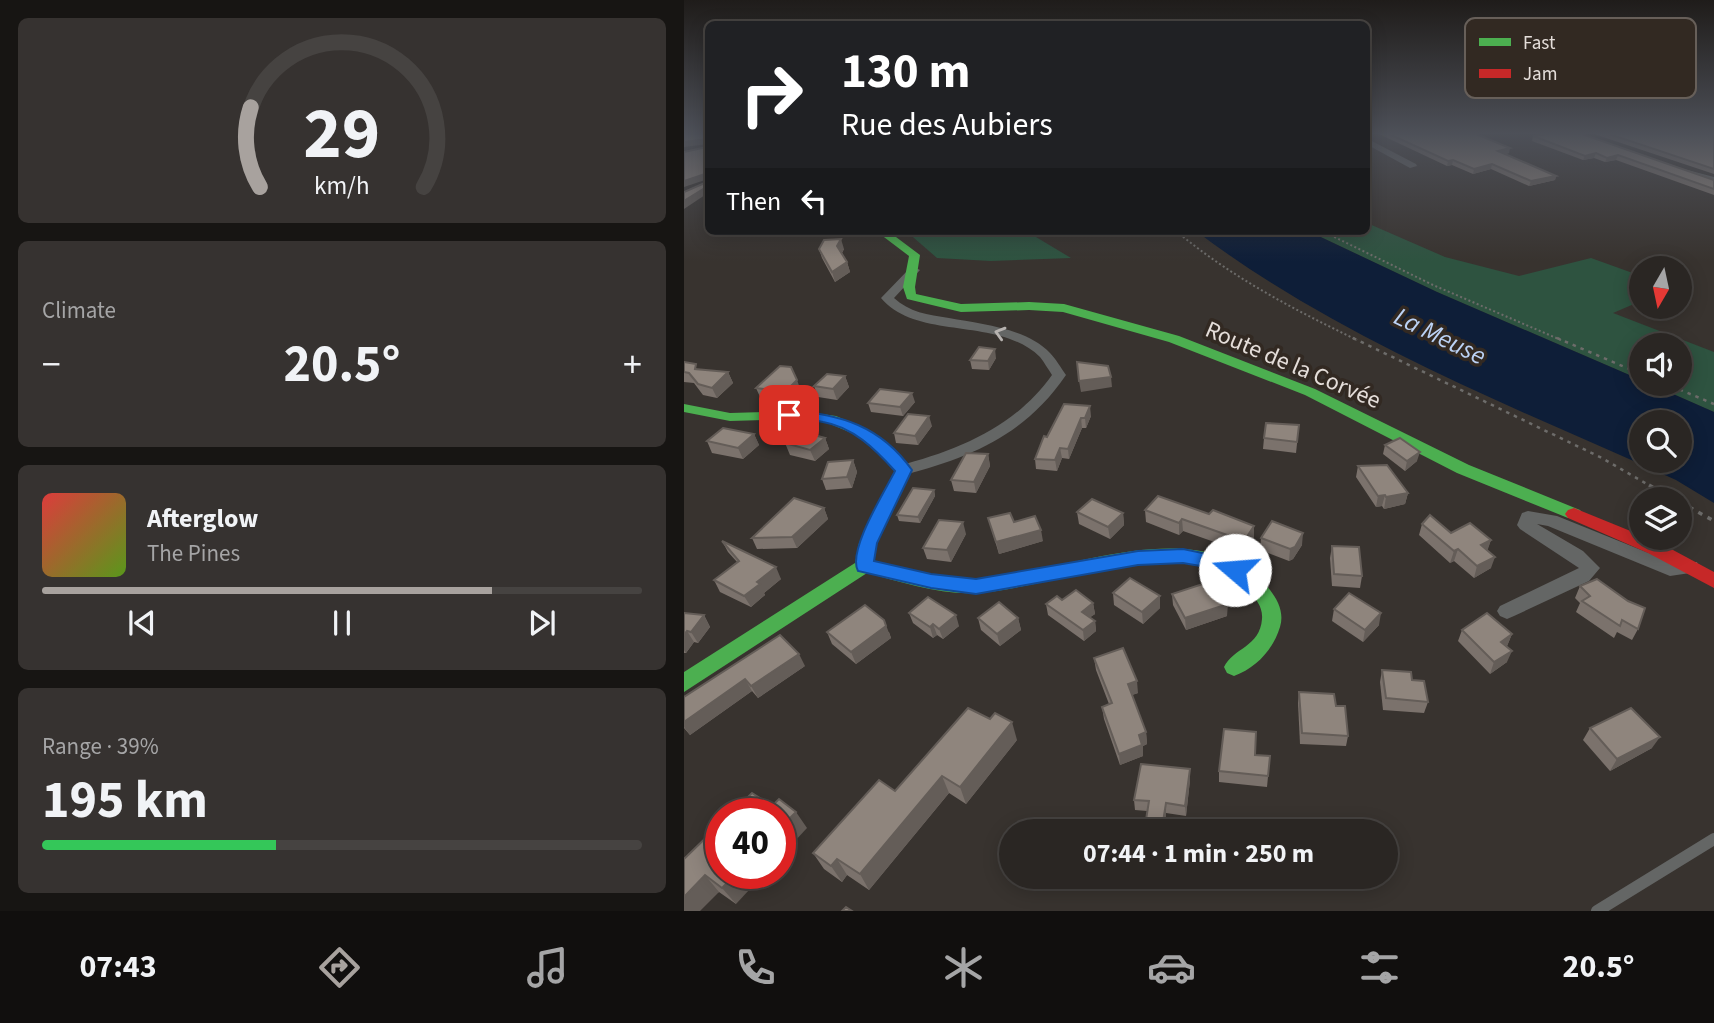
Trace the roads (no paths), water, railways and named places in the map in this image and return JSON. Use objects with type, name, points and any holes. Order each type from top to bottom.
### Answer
[{"type":"street","name":"Route de la Corvée","points":[[887,235],[915,255],[909,287],[911,296],[924,302],[968,309],[1047,306],[1075,311],[1118,322],[1244,364],[1335,404],[1464,469],[1644,544],[1693,567],[1714,581]]},
{"type":"street","points":[[904,470],[941,461],[988,438],[1027,412],[1052,387],[1059,374],[1036,348],[1005,333],[899,311],[887,298],[913,270]]},
{"type":"street","points":[[684,408],[735,417],[789,415],[826,418],[858,429],[883,448],[904,470]]},
{"type":"street","points":[[864,566],[868,543],[904,470]]},
{"type":"street","points":[[1507,611],[1582,576],[1591,568],[1584,559],[1539,537],[1526,525],[1528,517],[1551,520],[1670,569],[1693,567]]},
{"type":"street","points":[[684,683],[729,657],[832,585],[864,566],[938,583],[976,587],[1138,558],[1183,556],[1216,561],[1254,581],[1268,600],[1273,621],[1265,641],[1252,659],[1234,667]]},
{"type":"lane","points":[[1597,911],[1714,839]]},
{"type":"water","name":"La Meuse","points":[[1202,235],[1316,235],[1437,292],[1629,375],[1629,396],[1678,396],[1714,412],[1714,503],[1692,490],[1692,487],[1660,473],[1692,473],[1692,410],[1629,410],[1629,459],[1428,369],[1368,338],[1251,270]]}]
